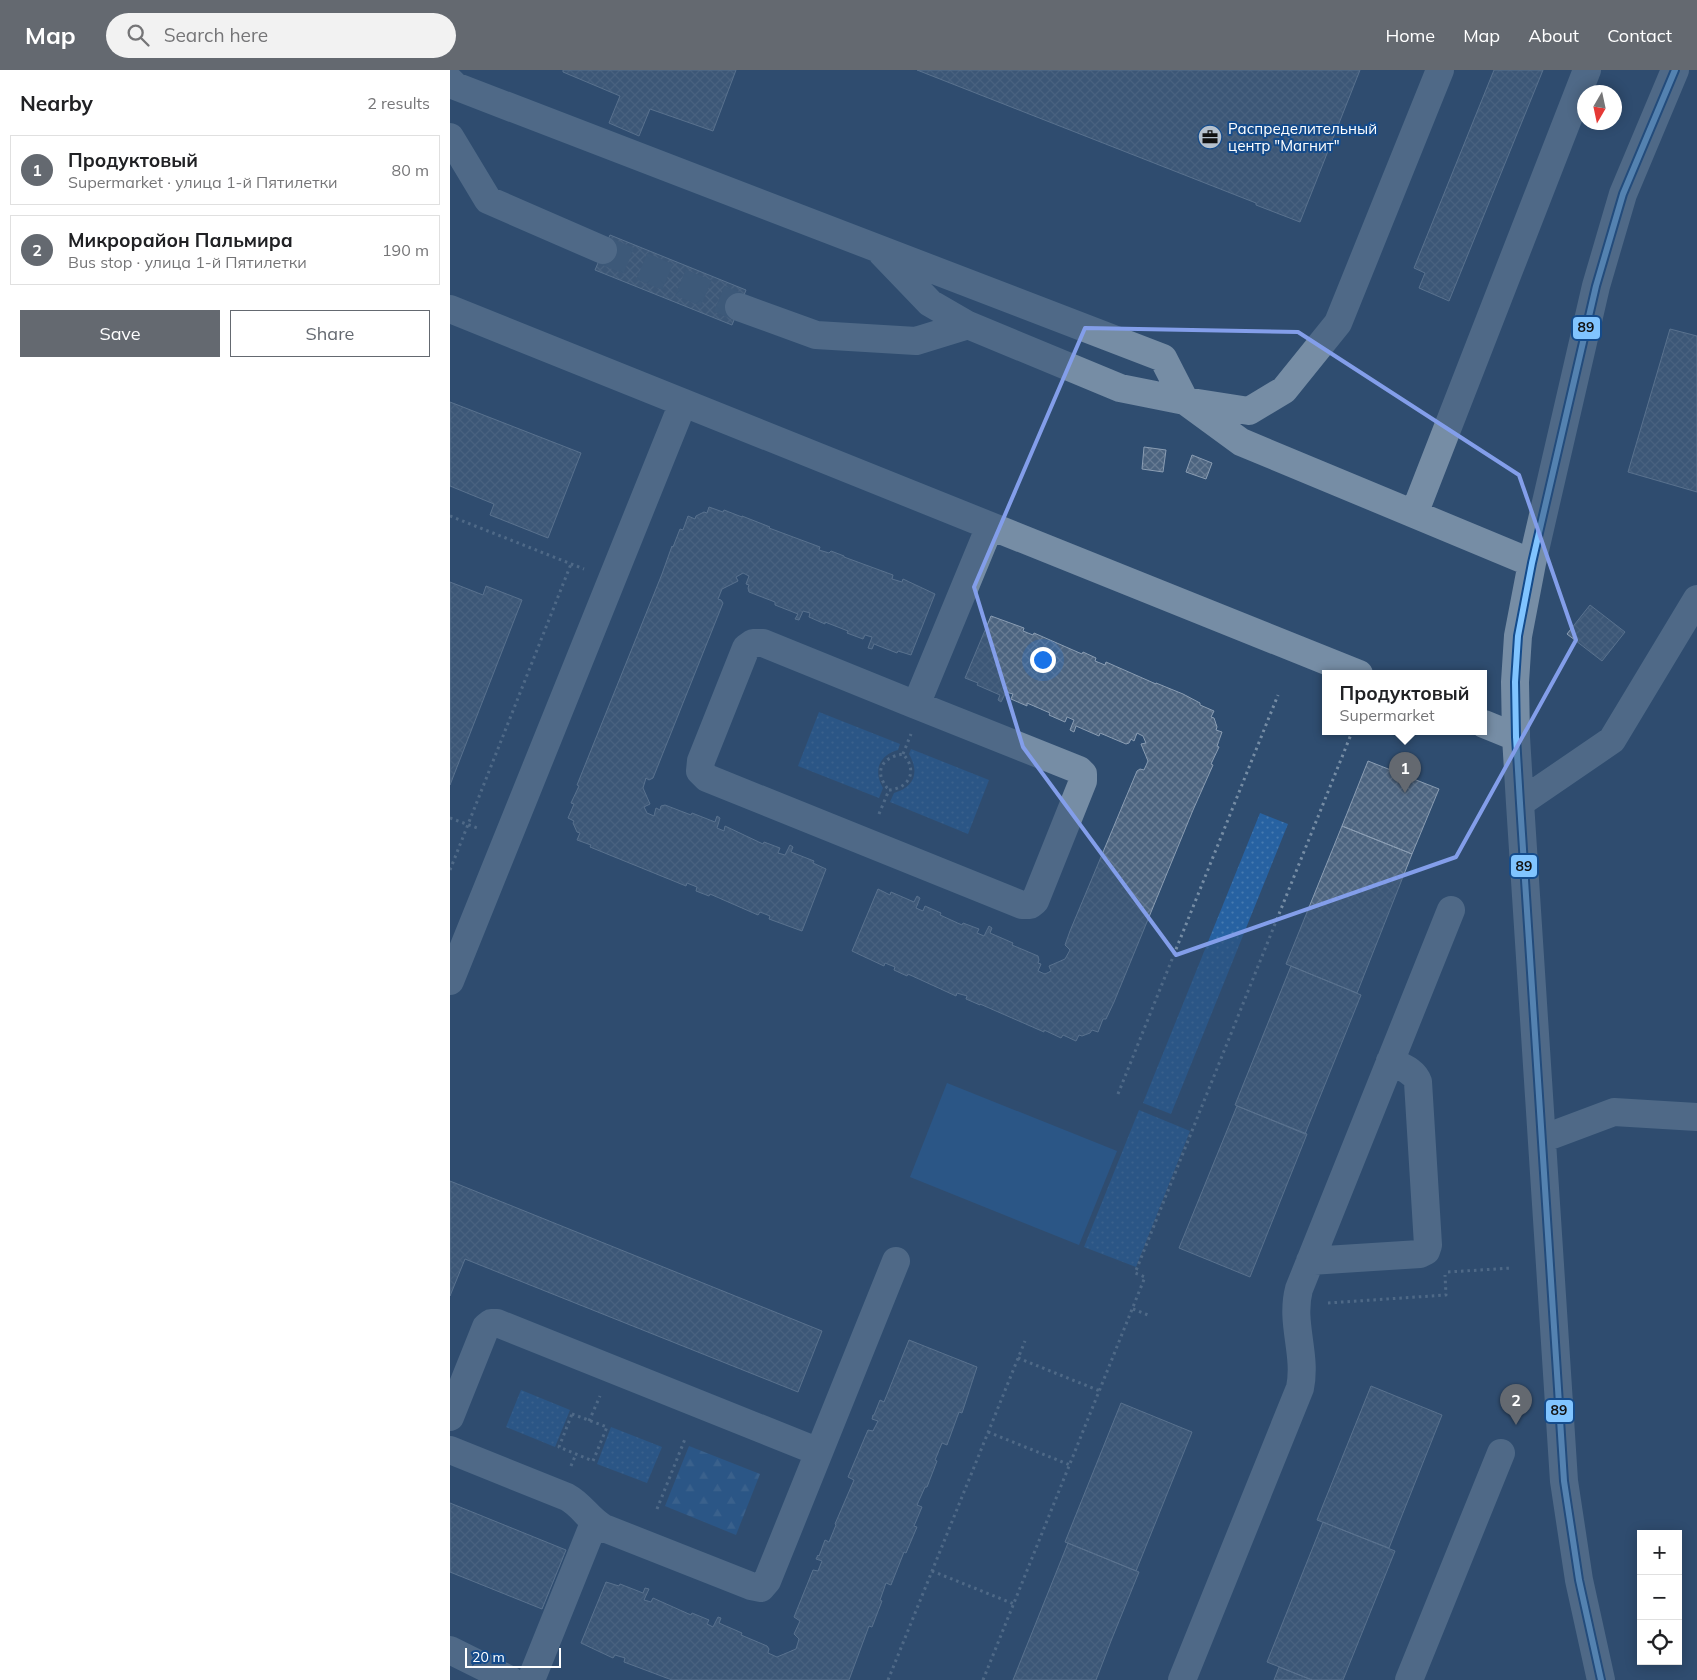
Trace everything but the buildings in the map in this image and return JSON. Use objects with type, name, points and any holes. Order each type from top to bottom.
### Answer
[{"type":"street","points":[[877,248],[930,304],[968,325],[1120,388],[1249,411],[1284,390],[1338,323],[1440,70]]},
{"type":"street","points":[[1414,514],[1587,70]]},
{"type":"street","points":[[1601,1680],[1579,1580],[1564,1481],[1520,803],[1515,682],[1518,636],[1532,563],[1596,286],[1623,194],[1675,70]]},
{"type":"street","points":[[450,82],[455,86],[1163,358],[1185,401],[1241,442],[1532,563]]},
{"type":"street","points":[[450,138],[488,200],[603,250]]},
{"type":"street","points":[[739,307],[816,335],[916,341],[968,325]]},
{"type":"street","points":[[450,309],[1350,670]]},
{"type":"street","points":[[450,981],[683,403]]},
{"type":"street","points":[[916,705],[990,526]]},
{"type":"street","points":[[1520,803],[1612,740],[1697,600]]},
{"type":"street","points":[[753,643],[763,643],[916,705],[1079,770],[1083,774],[1083,782],[1035,901],[1030,905],[1022,905],[867,843],[707,778],[700,771],[701,760],[746,648],[753,643]]},
{"type":"street","points":[[1487,725],[1516,737]]},
{"type":"street","points":[[1182,1680],[1300,1388],[1302,1364],[1295,1315],[1295,1305],[1299,1289],[1451,910]]},
{"type":"street","points":[[1310,1261],[1420,1254],[1426,1251],[1428,1245],[1418,1082],[1416,1076],[1411,1072],[1390,1061]]},
{"type":"street","points":[[1542,1139],[1614,1112],[1697,1117]]},
{"type":"street","points":[[450,1450],[567,1497],[581,1507],[594,1523],[751,1586],[761,1588],[767,1581],[896,1261]]},
{"type":"street","points":[[450,1417],[486,1327],[491,1323],[497,1323],[819,1452]]},
{"type":"street","points":[[1409,1680],[1501,1453]]},
{"type":"street","points":[[531,1680],[594,1523]]},
{"type":"street","points":[[450,1650],[510,1680]]},
{"type":"path","points":[[450,516],[612,579]]},
{"type":"path","points":[[450,870],[571,564]]},
{"type":"path","points":[[1118,1094],[1278,695]]},
{"type":"path","points":[[983,1680],[1146,1277],[1135,1272],[1351,735]]},
{"type":"path","points":[[903,754],[911,768],[910,776],[902,787],[889,790],[881,779],[882,766],[887,759],[894,755],[903,754]]},
{"type":"path","points":[[867,843],[889,790]]},
{"type":"path","points":[[1295,1305],[1446,1295],[1445,1272],[1512,1268]]},
{"type":"path","points":[[1133,1309],[1148,1315]]},
{"type":"path","points":[[888,1680],[1025,1341]]},
{"type":"path","points":[[1018,1358],[1100,1391]]},
{"type":"path","points":[[572,1414],[607,1427],[593,1461],[559,1447],[572,1414]]},
{"type":"path","points":[[988,1432],[1070,1465]]},
{"type":"path","points":[[657,1510],[686,1438]]},
{"type":"path","points":[[932,1571],[1014,1604]]},
{"type":"highlighted area","points":[[1085,328],[1298,332],[1519,475],[1576,640],[1456,857],[1176,955],[1023,747],[974,587]]},
{"type":"green space","points":[[819,712],[900,744],[898,750],[891,752],[880,764],[878,776],[883,788],[879,798],[798,766]]},
{"type":"green space","points":[[911,749],[989,780],[968,834],[890,802],[894,793],[906,787],[913,778],[914,767],[909,754]]},
{"type":"green space","points":[[1260,813],[1288,824],[1171,1114],[1143,1103]]},
{"type":"green space","points":[[947,1083],[1117,1151],[1079,1245],[910,1177]]},
{"type":"green space","points":[[1139,1110],[1190,1131],[1136,1267],[1084,1247]]},
{"type":"green space","points":[[521,1390],[570,1410],[555,1447],[506,1427]]},
{"type":"green space","points":[[611,1427],[662,1447],[647,1483],[597,1464]]},
{"type":"green space","points":[[689,1446],[760,1474],[736,1535],[665,1506]]},
{"type":"tunnel","points":[[603,250],[739,307]]},
{"type":"transit line","name":"89","points":[[1601,1680],[1579,1580],[1564,1481],[1520,803],[1515,682],[1518,636],[1532,563],[1596,286],[1623,194],[1675,70]]},
{"type":"place","name":"Распределительный центр \"Магнит\"","points":[[1210,137]]},
{"type":"place","name":"Продуктовый","points":[[1405,793]]},
{"type":"place","name":"Микрорайон Пальмира","points":[[1516,1425]]}]
